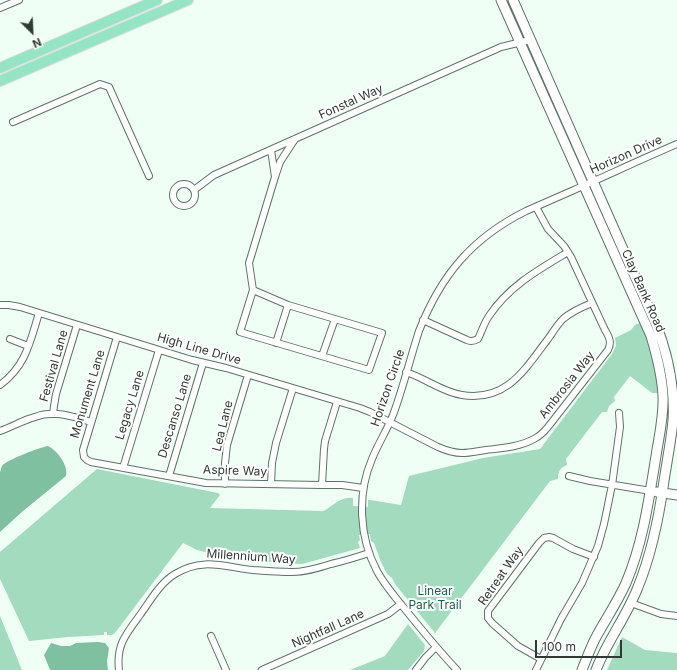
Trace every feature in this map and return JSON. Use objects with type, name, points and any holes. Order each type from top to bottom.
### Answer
[{"type":"main road","points":[[0,68],[157,0]]},
{"type":"main road","points":[[0,81],[188,0]]},
{"type":"street","points":[[0,8],[19,0]]},
{"type":"street","name":"Clay Bank Road","points":[[501,0],[651,336],[659,364],[663,396],[662,417],[651,491],[641,538],[626,583],[595,639],[582,670]]},
{"type":"street","name":"Clay Bank Road","points":[[513,0],[656,324],[674,385],[672,431],[657,524],[647,565],[631,603],[606,645],[596,670]]},
{"type":"street","name":"Fonstal Way","points":[[194,190],[214,175],[501,47],[530,40]]},
{"type":"street","points":[[13,122],[100,84],[109,87],[149,176]]},
{"type":"street","points":[[253,290],[288,305],[382,333],[369,370],[240,332],[253,290],[249,263],[280,162],[295,139]]},
{"type":"street","name":"Horizon Drive","points":[[584,186],[677,144]]},
{"type":"street","points":[[271,150],[275,177]]},
{"type":"street","name":"Horizon Circle","points":[[457,670],[401,604],[382,580],[375,567],[369,553],[364,534],[362,506],[368,470],[371,460],[393,414],[423,320],[446,278],[469,251],[498,227],[526,211],[584,186]]},
{"type":"street","name":"Ambrosia Way","points":[[390,422],[442,449],[456,452],[467,453],[511,447],[525,443],[541,435],[548,428],[610,347],[610,340],[576,265],[560,242],[548,230],[536,207]]},
{"type":"street","points":[[423,320],[467,340],[475,340],[479,336],[488,318],[506,294],[522,280],[568,252]]},
{"type":"street","points":[[406,372],[454,393],[473,396],[495,392],[507,386],[520,375],[563,320],[579,309],[592,303]]},
{"type":"street","name":"High Line Drive","points":[[0,305],[20,307],[203,363],[248,374],[365,410],[390,422]]},
{"type":"street","points":[[276,343],[288,305]]},
{"type":"street","points":[[0,385],[10,377],[23,360],[39,313]]},
{"type":"street","points":[[322,356],[335,319]]},
{"type":"street","name":"Festival Lane","points":[[53,414],[56,394],[77,325]]},
{"type":"street","name":"Monument Lane","points":[[84,457],[82,450],[117,337]]},
{"type":"street","points":[[10,339],[28,346]]},
{"type":"street","name":"Legacy Lane","points":[[123,468],[159,350]]},
{"type":"street","name":"Descanso Lane","points":[[169,476],[203,363]]},
{"type":"street","name":"Lea Lane","points":[[225,484],[227,445],[248,374]]},
{"type":"street","points":[[271,484],[272,463],[276,442],[293,388]]},
{"type":"street","points":[[322,485],[325,442],[337,402]]},
{"type":"street","points":[[536,670],[561,619],[582,584],[594,558],[604,524],[612,485],[620,427],[619,413]]},
{"type":"street","points":[[0,431],[42,415],[53,414],[70,416],[91,422]]},
{"type":"street","name":"Aspire Way","points":[[84,457],[91,462],[206,483],[342,485],[364,488]]},
{"type":"street","points":[[569,476],[590,482],[677,495]]},
{"type":"street","name":"Retreat Way","points":[[541,659],[518,646],[492,623],[488,618],[488,611],[544,538],[553,538],[573,550],[594,558]]},
{"type":"street","name":"Millennium Way","points":[[119,670],[119,649],[128,631],[164,584],[175,574],[184,569],[206,564],[218,564],[252,570],[300,572],[369,553]]},
{"type":"street","points":[[631,603],[661,614],[677,616]]},
{"type":"street","name":"Nightfall Lane","points":[[262,670],[388,614],[401,604]]},
{"type":"street","points":[[211,636],[226,670]]},
{"type":"street","points":[[416,670],[436,647]]},
{"type":"green space","points":[[640,323],[648,341],[656,369],[659,393],[652,393],[630,376],[614,397],[615,401],[609,406],[607,412],[602,412],[566,459],[567,465],[560,470],[558,479],[550,481],[435,633],[395,584],[392,578],[387,574],[374,543],[371,541],[370,534],[359,535],[360,540],[358,542],[360,548],[302,564],[249,561],[197,550],[183,543],[112,635],[107,635],[107,632],[104,632],[104,635],[29,641],[0,579],[0,552],[97,469],[218,493],[220,495],[210,508],[323,511],[344,498],[353,498],[353,506],[368,507],[368,500],[401,505],[409,476],[483,458],[540,449],[612,354],[616,346],[615,338],[631,330],[635,325]]},
{"type":"green space","points":[[0,616],[22,670],[0,670]]},
{"type":"green space","name":"Linear Park Trail","points":[[408,624],[425,645],[424,651],[408,670],[350,670],[385,656]]},
{"type":"green space","points":[[622,637],[645,650],[677,653],[677,670],[607,670]]},
{"type":"shaded area","points":[[48,446],[62,459],[66,468],[66,476],[0,532],[0,472],[2,466],[16,457]]},
{"type":"shaded area","points":[[51,643],[61,646],[70,646],[76,643],[105,643],[109,648],[107,661],[108,670],[50,670],[44,655]]}]
